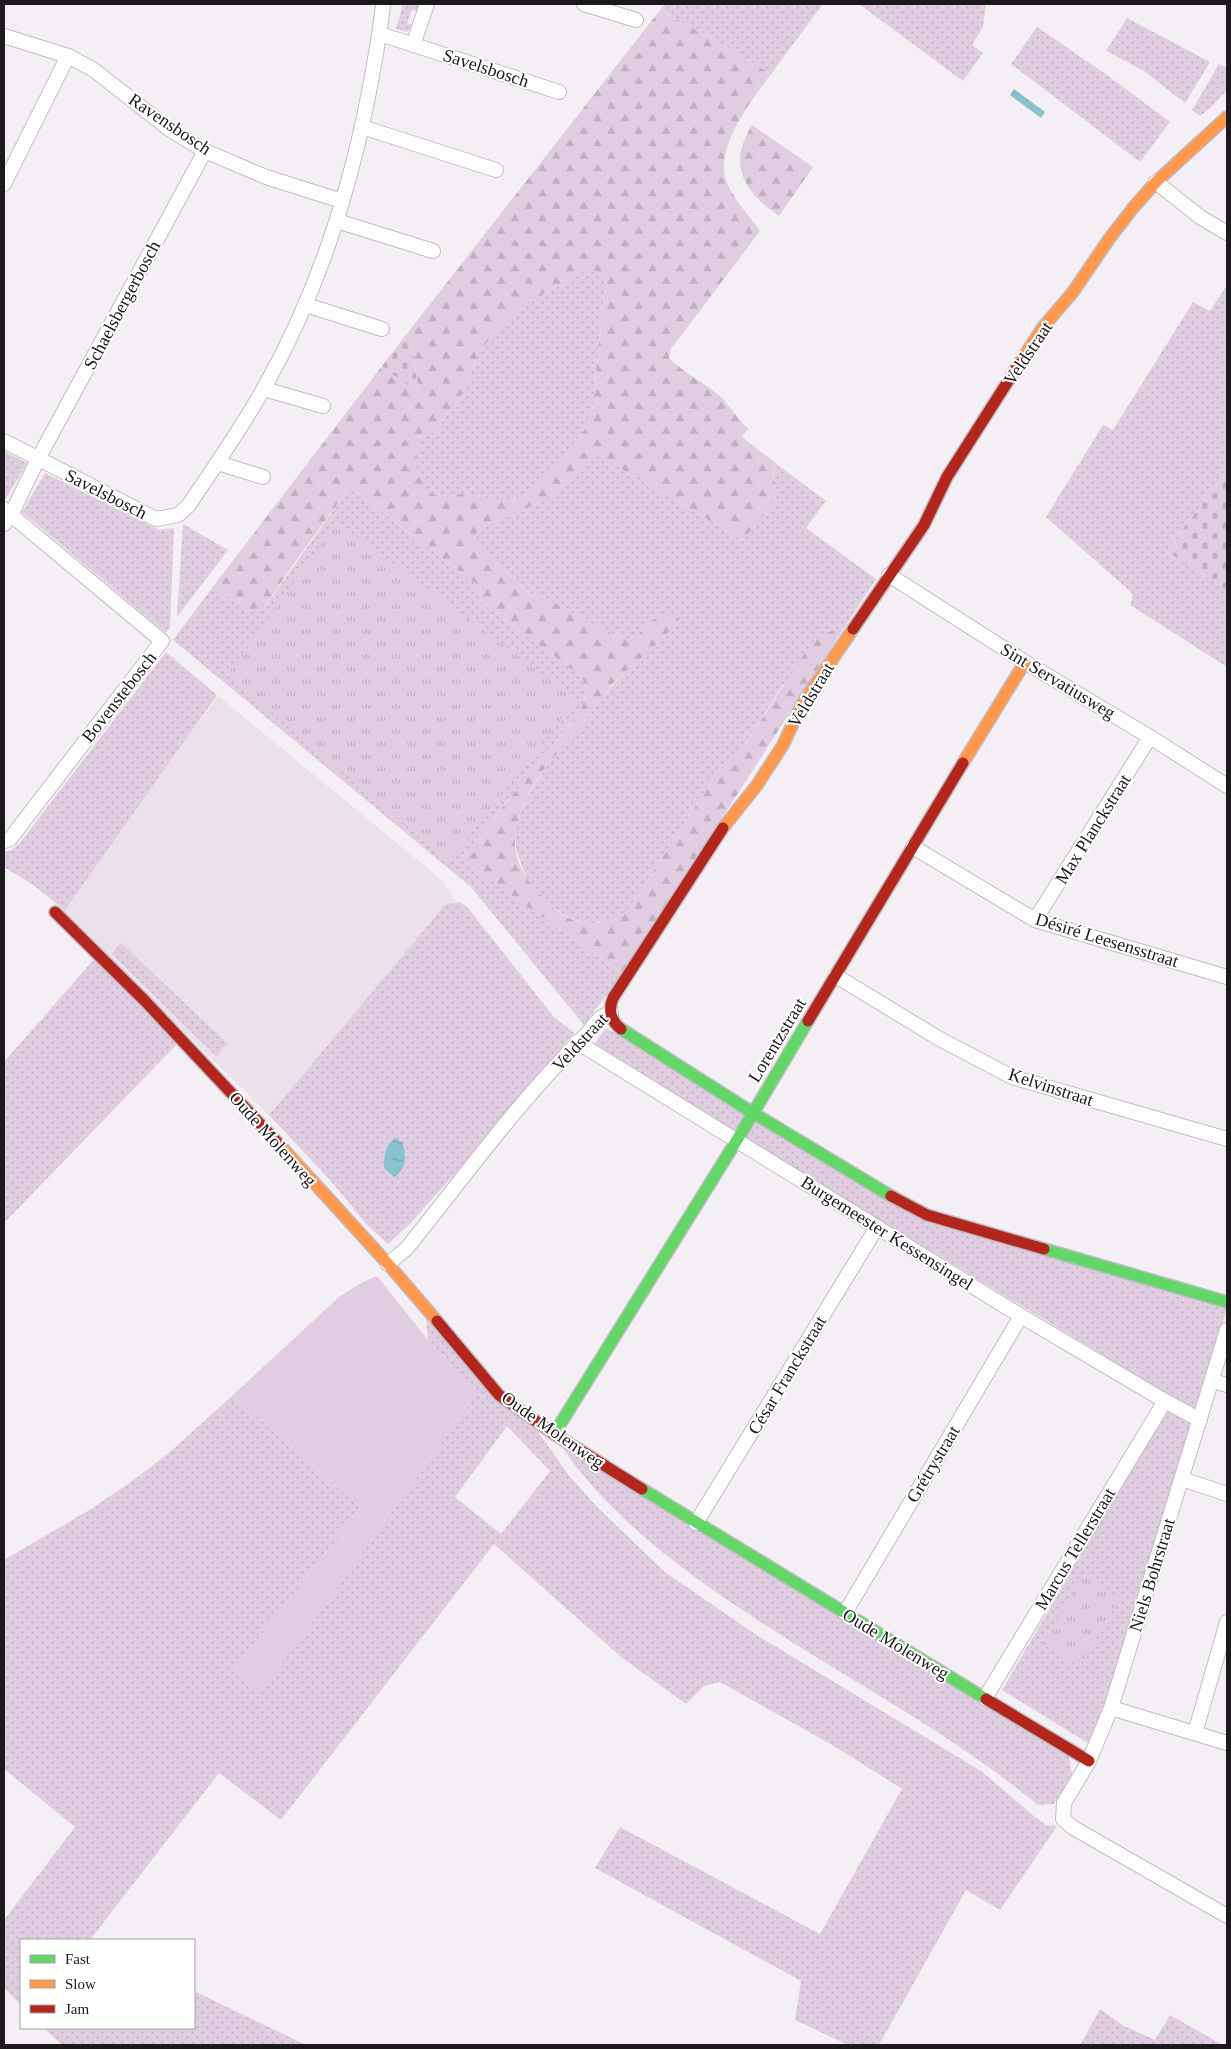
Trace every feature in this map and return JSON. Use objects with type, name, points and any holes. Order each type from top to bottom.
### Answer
[{"type":"street","name":"Savelsbosch","points":[[4,441],[156,519],[178,515],[188,506],[264,389],[306,304],[337,221],[362,127],[380,34],[383,4]]},
{"type":"street","points":[[412,45],[426,4]]},
{"type":"street","points":[[584,4],[636,20]]},
{"type":"street","name":"Savelsbosch","points":[[380,34],[560,92]]},
{"type":"street","name":"Ravensbosch","points":[[4,36],[68,56],[94,70],[169,129],[205,151],[266,177],[342,201]]},
{"type":"street","points":[[4,184],[68,56]]},
{"type":"street","name":"Veldstraat","points":[[388,1264],[407,1248],[508,1122],[577,1042],[602,1015],[610,1013],[610,1005],[613,998],[724,826],[757,785],[783,745],[802,704],[924,525],[947,477],[1044,327],[1073,292],[1109,239],[1156,182],[1227,117]]},
{"type":"street","points":[[362,127],[496,170]]},
{"type":"street","name":"Schaelsbergerbosch","points":[[6,516],[205,151]]},
{"type":"street","points":[[1156,182],[1200,216],[1227,233]]},
{"type":"street","points":[[337,221],[433,251]]},
{"type":"street","points":[[306,304],[382,329]]},
{"type":"street","points":[[264,389],[322,406]]},
{"type":"street","points":[[218,462],[263,476]]},
{"type":"street","name":"Bovenstebosch","points":[[4,841],[10,839],[162,641],[6,516]]},
{"type":"street","name":"Sint Servatiusweg","points":[[889,575],[1025,662],[1227,786]]},
{"type":"street","name":"Lorentzstraat","points":[[554,1434],[753,1113],[1025,662]]},
{"type":"street","name":"Max Planckstraat","points":[[1035,920],[1150,737]]},
{"type":"street","name":"Désiré Leesensstraat","points":[[913,847],[1035,920],[1227,977]]},
{"type":"street","name":"Oude Molenweg","points":[[55,912],[171,1028],[388,1264],[499,1395],[554,1434],[696,1523],[1089,1761]]},
{"type":"street","name":"Kelvinstraat","points":[[836,976],[938,1038],[1012,1077],[1227,1139]]},
{"type":"street","name":"Burgemeester Kessensingel","points":[[610,1013],[619,1028],[753,1113],[900,1202],[927,1215],[1227,1302]]},
{"type":"street","name":"Burgemeester Kessensingel","points":[[577,1042],[1021,1316],[1200,1420]]},
{"type":"street","name":"César Franckstraat","points":[[696,1523],[877,1227]]},
{"type":"street","name":"Grétrystraat","points":[[844,1613],[1021,1316]]},
{"type":"street","name":"Niels Bohrstraat","points":[[1227,1330],[1111,1708],[1089,1761],[1066,1797],[1062,1814],[1066,1822],[1072,1827],[1227,1916]]},
{"type":"street","points":[[1212,1381],[1227,1386]]},
{"type":"street","name":"Marcus Tellerstraat","points":[[985,1698],[1165,1401]]},
{"type":"street","points":[[1182,1479],[1227,1494]]},
{"type":"street","points":[[1195,1733],[1227,1622]]},
{"type":"street","points":[[1111,1708],[1227,1743]]},
{"type":"shaded area","points":[[218,696],[443,881],[456,902],[446,905],[269,1115],[58,908]]},
{"type":"green space","points":[[403,4],[419,4],[417,11],[412,10],[407,23],[412,25],[407,32],[396,29]]},
{"type":"green space","points":[[665,4],[823,4],[771,74],[660,10]]},
{"type":"green space","points":[[859,4],[986,4],[983,27],[972,45],[983,53],[963,81]]},
{"type":"green space","points":[[660,10],[771,74],[737,124],[730,138],[724,167],[726,180],[732,193],[760,231],[671,349],[669,358],[720,396],[748,428],[742,437],[778,465],[772,476],[776,487],[774,501],[743,540],[597,453],[565,483],[538,503],[488,525],[476,533],[476,543],[481,551],[529,592],[549,600],[618,637],[633,640],[648,624],[665,615],[680,618],[660,641],[610,687],[593,711],[541,774],[522,807],[515,843],[518,861],[522,870],[533,887],[552,907],[571,919],[581,922],[599,923],[628,911],[722,765],[737,756],[811,644],[822,634],[844,628],[622,974],[461,859],[577,715],[583,705],[587,692],[581,676],[483,604],[476,584],[350,487],[259,615],[212,588],[382,366],[419,393],[409,331]],"holes":[[[591,267],[604,278],[605,284],[593,406],[587,425],[571,450],[534,489],[512,500],[494,502],[474,494],[465,493],[446,497],[437,496],[425,485],[417,470],[418,451],[427,433],[436,432],[445,416],[461,397],[478,354],[495,332],[525,305]]]},
{"type":"green space","points":[[1127,18],[1210,62],[1185,103],[1144,71],[1106,51]]},
{"type":"green space","points":[[1037,27],[1107,75],[1170,122],[1140,162],[1011,64]]},
{"type":"green space","points":[[1219,64],[1227,68],[1227,90],[1200,116],[1192,110]]},
{"type":"green space","points":[[752,125],[813,167],[779,216],[756,197],[748,187],[743,176],[740,165],[741,153]]},
{"type":"green space","points":[[591,267],[604,278],[605,284],[593,406],[588,423],[578,440],[540,484],[530,492],[517,498],[498,502],[469,493],[460,493],[447,498],[435,496],[426,488],[419,476],[416,456],[427,433],[436,432],[445,416],[461,397],[478,354],[495,332],[525,305]]},
{"type":"green space","points":[[1227,285],[1227,471],[1166,551],[1227,590],[1227,667],[1130,605],[1133,594],[1046,517],[1103,425],[1113,430],[1193,302],[1210,311]]},
{"type":"green space","points":[[409,331],[419,394],[382,366]]},
{"type":"green space","points":[[4,451],[27,463],[5,500],[4,499]]},
{"type":"green space","points":[[597,452],[628,473],[743,540],[778,465],[826,501],[806,528],[876,579],[844,628],[783,685],[737,756],[722,765],[628,911],[609,920],[592,923],[574,920],[555,909],[538,894],[525,875],[516,848],[516,830],[520,813],[528,795],[551,761],[608,690],[629,668],[659,642],[619,637],[549,600],[529,592],[481,551],[476,543],[476,533],[482,528],[522,511],[547,497],[565,483]]},
{"type":"green space","points":[[1227,471],[1227,590],[1166,551]]},
{"type":"green space","points":[[45,473],[159,530],[174,528],[170,627],[166,633],[22,512]]},
{"type":"green space","points":[[350,487],[476,584],[483,604],[581,676],[584,682],[587,692],[583,705],[577,715],[461,859],[622,974],[584,1025],[471,887],[173,640],[212,588],[259,615]]},
{"type":"green space","points":[[337,522],[577,699],[449,861],[227,675]]},
{"type":"green space","points":[[183,524],[228,550],[177,617]]},
{"type":"green space","points":[[166,652],[217,695],[65,910],[33,885],[4,867],[4,851],[10,851],[19,844]]},
{"type":"green space","points":[[460,902],[467,907],[554,1017],[574,1033],[484,1141],[409,1225],[388,1244],[367,1225],[330,1180],[269,1115],[446,904]],"holes":[[[400,1140],[406,1156],[399,1173],[394,1177],[386,1169]]]},
{"type":"green space","points":[[121,943],[227,1043],[217,1057],[112,954]]},
{"type":"green space","points":[[97,956],[180,1041],[4,1223],[4,1062]]},
{"type":"green space","points":[[606,1028],[745,1115],[735,1132],[594,1045]]},
{"type":"green space","points":[[756,1120],[889,1200],[1227,1308],[1196,1411],[745,1139]]},
{"type":"green space","points":[[377,1276],[428,1340],[476,1395],[262,1692],[234,1670],[361,1508],[233,1395],[339,1297],[363,1282]]},
{"type":"green space","points":[[426,1320],[537,1430],[567,1473],[597,1507],[665,1572],[755,1634],[981,1771],[1046,1825],[1057,1826],[1000,1910],[966,1890],[879,2045],[848,2045],[795,2020],[801,1981],[595,1868],[620,1827],[820,1934],[902,1789],[834,1746],[720,1682],[704,1686],[686,1704],[621,1657],[494,1544],[281,1820],[219,1773],[91,1939],[20,1939],[20,2004],[4,1988],[4,1920],[75,1827],[4,1769],[4,1560],[91,1509],[135,1479],[170,1452],[233,1395],[361,1508],[234,1670],[262,1691],[476,1395],[428,1340]],"holes":[[[507,1426],[550,1471],[501,1534],[455,1497]]]},
{"type":"green space","points":[[1166,1410],[1192,1423],[1103,1718],[1088,1743],[1002,1690]]},
{"type":"green space","points":[[557,1440],[1069,1756],[1072,1775],[1054,1804],[1038,1805],[963,1749],[765,1625],[702,1582],[656,1546],[612,1507],[574,1464]]},
{"type":"green space","points":[[1085,1574],[1120,1598],[1079,1666],[1043,1644]]},
{"type":"green space","points":[[195,1991],[306,2045],[62,2045],[45,2029],[195,2029]]},
{"type":"green space","points":[[1100,2009],[1124,2026],[1155,2040],[1170,2015],[1221,2044],[1080,2045]]},
{"type":"water","points":[[1014,89],[1045,112],[1041,118],[1010,95]]},
{"type":"water","points":[[395,1138],[402,1142],[405,1161],[404,1166],[394,1177],[384,1168],[384,1164],[387,1148]]},
{"type":"traffic: fast","points":[[554,1434],[737,1140],[808,1021]]},
{"type":"traffic: fast","points":[[621,1029],[753,1113],[891,1196]]},
{"type":"traffic: fast","points":[[1044,1249],[1227,1302]]},
{"type":"traffic: fast","points":[[642,1489],[986,1699]]},
{"type":"traffic: slow","points":[[1019,364],[1043,327],[1073,292],[1109,239],[1133,208],[1156,182],[1227,117]]},
{"type":"traffic: slow","points":[[723,828],[757,785],[783,745],[802,704],[853,629]]},
{"type":"traffic: slow","points":[[963,763],[1025,662]]},
{"type":"traffic: slow","points":[[277,1142],[437,1321]]},
{"type":"traffic: jam","points":[[853,629],[924,525],[947,477],[1019,364]]},
{"type":"traffic: jam","points":[[808,1021],[963,763]]},
{"type":"traffic: jam","points":[[621,1029],[611,1015],[613,998],[723,828]]},
{"type":"traffic: jam","points":[[55,912],[145,1001],[277,1142]]},
{"type":"traffic: jam","points":[[891,1196],[927,1215],[1044,1249]]},
{"type":"traffic: jam","points":[[437,1321],[499,1395],[554,1434],[642,1489]]},
{"type":"traffic: jam","points":[[986,1699],[1089,1761]]}]
